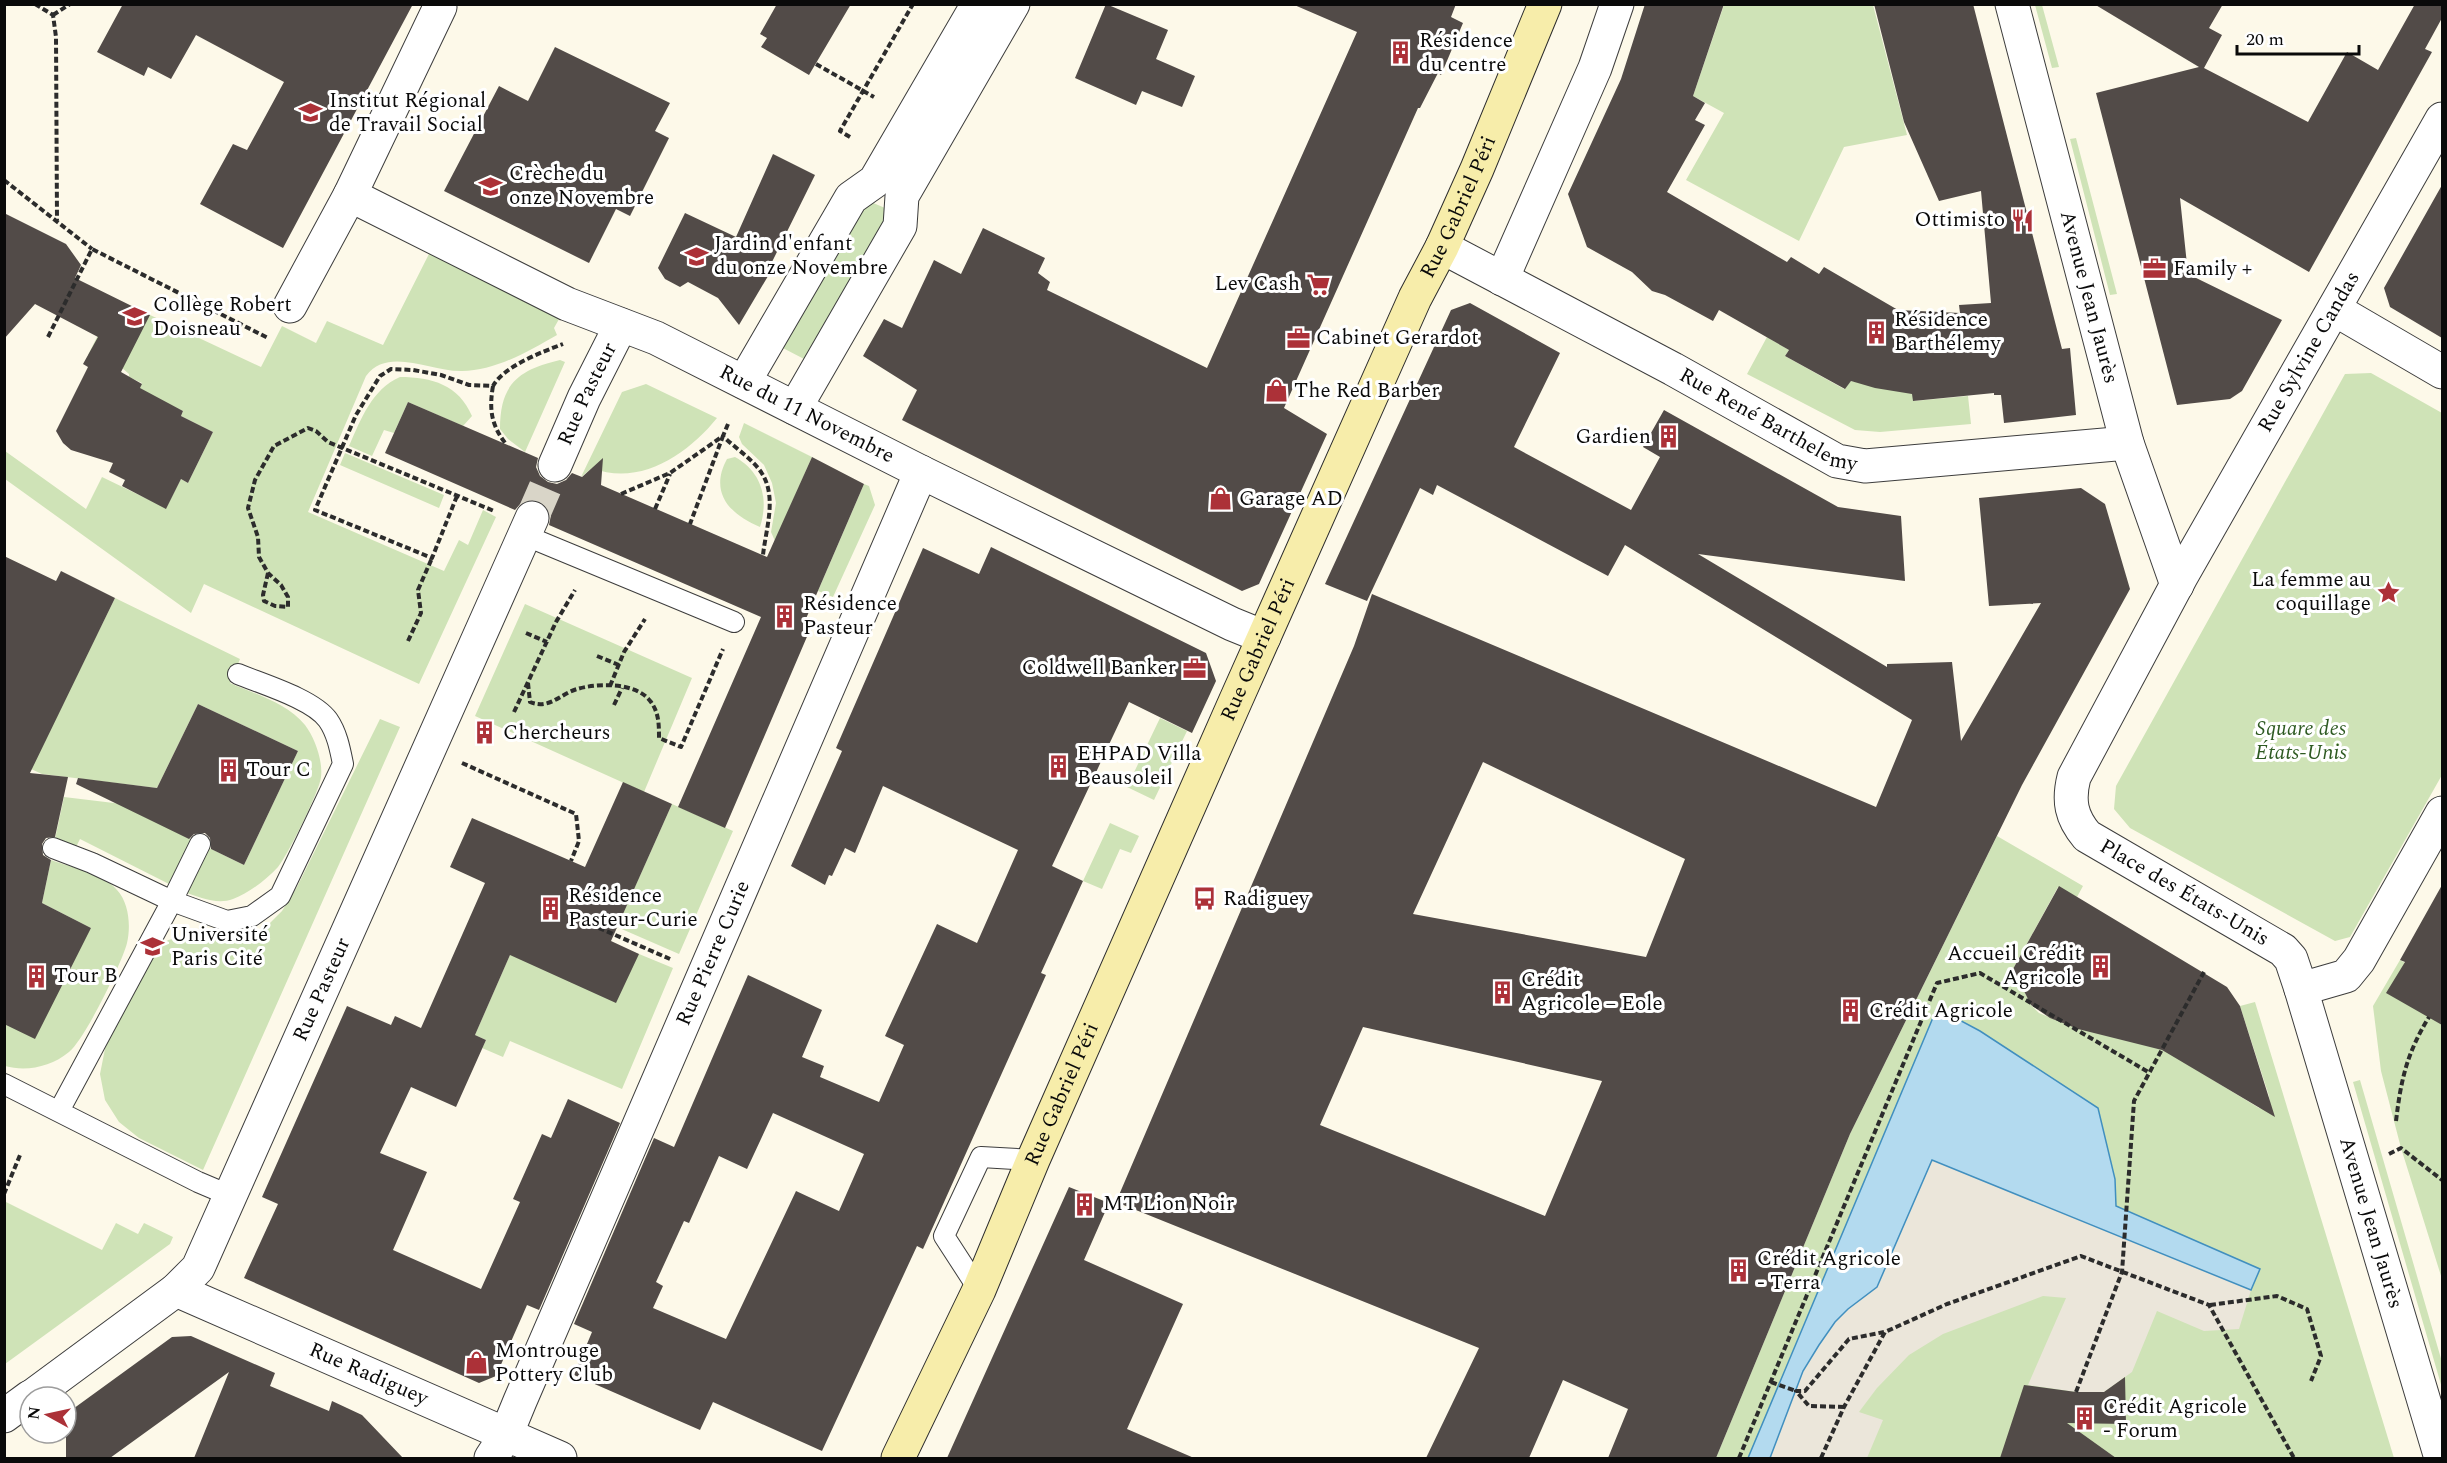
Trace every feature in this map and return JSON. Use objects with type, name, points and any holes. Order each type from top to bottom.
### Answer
[{"type":"main road","name":"Rue Gabriel Péri","points":[[898,1458],[979,1290],[1033,1160],[1264,637],[1415,298],[1442,247],[1494,130],[1545,4]]},
{"type":"street","points":[[795,408],[900,226],[888,188],[978,4]]},
{"type":"street","points":[[744,382],[851,198],[888,188],[1013,4]]},
{"type":"street","points":[[1502,279],[1591,79],[1617,4]]},
{"type":"street","name":"Avenue Jean Jaurès","points":[[2012,4],[2127,443],[2177,585]]},
{"type":"street","points":[[282,319],[350,195],[440,7]]},
{"type":"street","name":"Rue Sylvine Candas","points":[[2177,585],[2442,119]]},
{"type":"street","name":"Rue du 11 Novembre","points":[[350,195],[567,304],[656,338],[921,472],[1232,624],[1264,637]]},
{"type":"street","name":"Rue René Barthelemy","points":[[1442,247],[1673,369],[1837,461],[1865,466],[2127,443]]},
{"type":"street","points":[[2334,309],[2442,372]]},
{"type":"street","name":"Rue Pasteur","points":[[555,465],[584,398],[621,325]]},
{"type":"street","name":"Rue Pierre Curie","points":[[498,1446],[921,472]]},
{"type":"street","name":"Rue Pasteur","points":[[46,1385],[176,1290],[198,1268],[528,526]]},
{"type":"street","name":"Place des États-Unis","points":[[2177,585],[2074,777],[2070,793],[2071,810],[2077,824],[2087,836],[2283,950],[2291,959],[2301,989]]},
{"type":"street","points":[[2301,989],[2346,976],[2359,960],[2442,813]]},
{"type":"street","name":"Avenue Jean Jaurès","points":[[2301,989],[2441,1458]]},
{"type":"street","name":"Rue Radiguey","points":[[176,1290],[498,1446],[560,1458]]},
{"type":"street","name":"Rue Pasteur","points":[[4,1416],[18,1406]]},
{"type":"lane","points":[[528,526],[591,563],[734,622]]},
{"type":"lane","points":[[53,848],[92,863],[172,901],[227,921],[252,916],[280,896],[343,764],[338,741],[327,719],[307,704],[238,674]]},
{"type":"lane","points":[[59,1111],[172,901],[200,844]]},
{"type":"lane","points":[[4,1084],[198,1182],[231,1196]]},
{"type":"lane","points":[[979,1290],[944,1236],[981,1157],[1033,1160]]},
{"type":"path","points":[[35,4],[53,15]]},
{"type":"path","points":[[53,15],[70,4]]},
{"type":"path","points":[[850,137],[840,131],[912,4]]},
{"type":"path","points":[[53,15],[56,38],[57,220]]},
{"type":"path","points":[[816,64],[874,98]]},
{"type":"path","points":[[4,180],[92,249],[267,339],[282,319]]},
{"type":"path","points":[[48,337],[92,249]]},
{"type":"path","points":[[506,444],[496,432],[492,418],[490,402],[493,386],[499,376],[509,369],[566,343]]},
{"type":"path","points":[[432,558],[315,510],[369,391],[380,376],[391,369],[441,375],[469,385],[493,386]]},
{"type":"path","points":[[690,524],[728,424]]},
{"type":"path","points":[[268,573],[264,582],[264,601],[275,606],[288,607],[288,597],[281,585],[268,573],[259,557],[258,537],[248,508],[255,480],[274,446],[308,428],[342,448],[498,513]]},
{"type":"path","points":[[621,494],[670,473],[723,436]]},
{"type":"path","points":[[723,436],[759,468],[768,486],[771,504],[763,555]]},
{"type":"path","points":[[655,509],[670,473]]},
{"type":"path","points":[[408,641],[421,613],[418,590],[457,496]]},
{"type":"path","points":[[514,712],[547,642],[591,563]]},
{"type":"path","points":[[610,686],[624,652],[662,592]]},
{"type":"path","points":[[528,683],[530,702],[538,705],[555,702],[568,692],[580,688],[610,686],[642,694],[651,702],[659,723],[659,738],[681,747],[734,622]]},
{"type":"path","points":[[526,633],[547,642]]},
{"type":"path","points":[[597,656],[619,666]]},
{"type":"path","points":[[614,705],[622,688]]},
{"type":"path","points":[[456,761],[576,814],[579,841],[570,861]]},
{"type":"path","points":[[574,917],[675,962]]},
{"type":"path","points":[[2076,1392],[2122,1272],[2134,1101],[2204,972]]},
{"type":"path","points":[[1739,1458],[1774,1382],[1937,983],[1980,973],[2150,1073]]},
{"type":"path","points":[[2396,1121],[2400,1085],[2412,1044],[2429,1017]]},
{"type":"path","points":[[2386,1156],[2401,1148],[2442,1180]]},
{"type":"path","points":[[4,1194],[20,1155]]},
{"type":"path","points":[[1774,1382],[1796,1391],[1805,1391],[1849,1339],[1885,1332],[1947,1305],[2081,1256],[2209,1305],[2277,1296],[2307,1309],[2321,1356],[2311,1380]]},
{"type":"path","points":[[2209,1305],[2294,1458]]},
{"type":"path","points":[[1821,1458],[1844,1407],[1885,1332]]},
{"type":"path","points":[[1796,1391],[1809,1406],[1844,1407]]},
{"type":"green space","points":[[1724,5],[1873,5],[1907,135],[1844,147],[1799,241],[1686,180],[1724,113],[1693,96]]},
{"type":"green space","points":[[2035,5],[2042,5],[2059,67],[2052,68]]},
{"type":"green space","points":[[2076,138],[2117,294],[2110,295],[2070,139]]},
{"type":"green space","points":[[871,202],[885,208],[888,219],[806,360],[779,346],[856,210]]},
{"type":"green space","points":[[432,248],[563,312],[554,328],[557,335],[511,359],[487,368],[462,371],[398,361],[375,367],[366,376],[308,512],[444,571],[459,540],[468,545],[483,510],[496,517],[419,684],[204,584],[191,613],[5,479],[5,451],[86,509],[102,477],[166,508],[181,479],[188,483],[213,432],[181,416],[183,411],[139,390],[142,383],[129,377],[129,374],[121,367],[88,355],[104,323],[150,315],[261,367],[282,326],[316,343],[327,321],[383,345]]},
{"type":"green space","points":[[1767,337],[1789,350],[1785,356],[1844,389],[1851,381],[1912,392],[1914,401],[1968,396],[1971,424],[1880,432],[1855,430],[1747,374]]},
{"type":"green space","points":[[560,360],[565,362],[525,452],[508,439],[500,429],[503,401],[514,381],[523,374]]},
{"type":"green space","name":"Square des États-Unis","points":[[2371,373],[2442,413],[2442,775],[2350,937],[2335,941],[2130,828],[2114,809],[2116,786],[2345,374]]},
{"type":"green space","points":[[400,377],[423,379],[443,385],[460,397],[472,416],[463,426],[408,402],[394,433],[384,430],[372,456],[349,446],[368,406],[382,389]]},
{"type":"green space","points":[[646,384],[717,418],[692,444],[662,464],[628,473],[610,473],[592,468],[581,477],[622,392]]},
{"type":"green space","points":[[744,423],[812,457],[775,541],[771,532],[776,503],[772,483],[764,465],[742,444],[739,437]]},
{"type":"green space","points":[[345,453],[444,495],[439,508],[340,465]]},
{"type":"green space","points":[[735,457],[752,470],[761,487],[764,506],[760,527],[739,516],[721,492],[722,471],[727,459]]},
{"type":"green space","points":[[864,484],[869,486],[875,505],[833,597],[818,591]]},
{"type":"green space","points":[[115,598],[240,659],[230,683],[270,700],[298,717],[309,730],[315,743],[321,764],[321,777],[295,838],[273,872],[251,890],[233,899],[214,901],[184,892],[205,846],[244,865],[298,751],[198,704],[157,788],[42,774],[31,769]]},
{"type":"green space","points":[[525,604],[692,678],[644,792],[475,716]]},
{"type":"green space","points":[[1160,718],[1187,731],[1154,800],[1127,787]]},
{"type":"green space","points":[[380,719],[400,727],[203,1170],[139,1138],[119,1122],[105,1100],[100,1074],[106,1044],[150,959],[168,940],[216,934],[239,937],[263,930],[282,911],[297,887]]},
{"type":"green space","points":[[64,797],[147,807],[143,816],[193,840],[171,885],[80,839],[75,849],[55,839]]},
{"type":"green space","points":[[672,804],[733,831],[679,954],[617,927]]},
{"type":"green space","points":[[1110,823],[1139,836],[1131,853],[1120,849],[1102,889],[1083,881]]},
{"type":"green space","points":[[1997,836],[2083,886],[2077,897],[2058,887],[2013,969],[2031,1005],[2039,1013],[2078,1029],[2144,1038],[2259,1108],[2266,1109],[2270,1104],[2269,1096],[2240,1006],[2255,1002],[2394,1458],[1716,1458],[1850,1134]]},
{"type":"green space","points":[[51,860],[95,875],[117,890],[124,901],[129,922],[127,943],[111,983],[93,1017],[69,1052],[46,1065],[13,1068],[5,1066],[4,1024],[91,928],[42,903]]},
{"type":"green space","points":[[527,916],[673,968],[622,1089],[510,1041],[503,1057],[482,1048],[486,1040],[475,1035]]},
{"type":"green space","points":[[2400,960],[2442,984],[2442,1279],[2401,1148],[2381,1071],[2373,1006]]},
{"type":"green space","points":[[2360,1080],[2442,1362],[2442,1388],[2353,1082]]},
{"type":"green space","points":[[4,1201],[102,1250],[116,1223],[138,1234],[144,1223],[173,1237],[170,1244],[5,1364]]},
{"type":"shaded area","points":[[1932,1160],[2251,1290],[2239,1329],[2204,1331],[2157,1311],[2132,1372],[2104,1392],[2076,1392],[2028,1385],[2066,1298],[2043,1296],[1943,1334],[1909,1355],[1877,1388],[1859,1412],[1883,1420],[1867,1458],[1770,1458],[1803,1371],[1835,1322],[1877,1287]]},
{"type":"water","points":[[1937,1008],[1980,1031],[2098,1108],[2115,1179],[2116,1206],[2260,1269],[2251,1290],[1932,1160],[1877,1287],[1835,1322],[1819,1345],[1803,1371],[1770,1458],[1748,1458]]},
{"type":"building","name":"Institut Régional de Travail Social","points":[[123,4],[413,4],[283,248],[200,204],[233,144],[247,150],[284,82],[196,35],[171,79],[148,67],[144,76],[97,52]]},
{"type":"building","points":[[777,4],[851,4],[809,75],[761,47],[767,38],[760,34]]},
{"type":"building","points":[[1106,4],[1168,30],[1156,59],[1195,76],[1182,107],[1142,91],[1136,105],[1075,78]]},
{"type":"building","points":[[1292,4],[1456,4],[1451,17],[1463,23],[1441,75],[1438,73],[1418,108],[1284,408],[1327,434],[1259,584],[1242,591],[902,420],[917,390],[863,356],[884,319],[902,328],[934,260],[961,274],[983,228],[1045,258],[1038,273],[1050,282],[1047,290],[1207,368],[1357,32]]},
{"type":"building","points":[[1645,4],[1724,4],[1693,96],[1705,103],[1695,120],[1705,125],[1667,192],[1787,262],[1791,257],[1819,274],[1824,267],[1898,310],[1960,313],[1959,305],[1991,303],[1981,191],[1939,201],[1904,122],[1874,4],[1973,4],[2062,349],[2070,348],[2076,415],[2004,423],[2001,395],[1994,395],[1994,393],[1913,401],[1912,394],[1875,388],[1851,381],[1845,389],[1785,356],[1789,350],[1719,310],[1713,321],[1665,295],[1652,291],[1632,272],[1587,247],[1568,194],[1621,79]]},
{"type":"building","points":[[2094,4],[2223,4],[2209,28],[2222,35],[2204,68],[2308,122],[2347,52],[2378,70],[2415,4],[2442,4],[2442,18],[2425,49],[2432,52],[2309,272],[2180,198],[2188,274],[2282,320],[2242,391],[2230,399],[2177,405],[2096,93],[2199,67]]},
{"type":"building","points":[[555,47],[670,103],[655,131],[669,138],[630,216],[616,209],[589,263],[444,191],[499,86],[528,101]]},
{"type":"building","points":[[773,154],[815,175],[771,264],[774,266],[739,325],[718,298],[688,282],[680,287],[665,279],[658,268],[685,213],[736,237]]},
{"type":"building","points":[[2442,185],[2442,338],[2390,307],[2384,288]]},
{"type":"building","points":[[4,213],[66,244],[81,265],[75,278],[150,315],[121,372],[142,384],[140,388],[183,411],[181,416],[213,432],[188,483],[181,479],[166,509],[122,486],[125,480],[109,472],[113,463],[71,450],[63,443],[56,431],[88,367],[83,364],[98,337],[35,304],[4,339]]},
{"type":"building","name":"Crédit Agricole − Eole","points":[[1470,303],[1560,353],[1514,447],[1631,510],[1660,457],[1643,447],[1664,410],[1838,507],[1901,516],[1905,581],[1698,554],[1887,667],[1887,664],[1952,662],[1961,741],[2041,603],[1989,606],[1979,498],[2081,488],[2105,504],[2130,589],[2022,785],[1850,1134],[1716,1458],[1608,1458],[1628,1409],[1563,1380],[1529,1458],[1426,1458],[1479,1348],[1116,1202],[1354,646],[1372,594],[1876,807],[1912,720],[1625,545],[1608,576],[1437,485],[1433,495],[1420,488],[1367,601],[1325,584],[1451,310]],"holes":[[[1483,762],[1685,859],[1646,957],[1413,914]],[[1363,1027],[1602,1081],[1545,1216],[1320,1125]]]},
{"type":"building","name":"Résidence Pasteur","points":[[408,402],[538,458],[536,467],[540,476],[548,482],[557,484],[566,480],[572,473],[582,477],[603,458],[601,485],[767,557],[812,457],[864,484],[805,621],[812,625],[725,828],[678,807],[761,617],[549,525],[551,515],[547,507],[539,501],[529,499],[515,510],[385,453]]},
{"type":"building","points":[[991,547],[1206,653],[1216,681],[1192,733],[1129,702],[1052,866],[1083,881],[1041,973],[1046,975],[923,1249],[917,1246],[822,1451],[713,1402],[700,1430],[574,1375],[592,1332],[574,1324],[654,1138],[674,1147],[748,975],[822,1010],[802,1057],[824,1066],[820,1077],[879,1102],[904,1045],[885,1036],[937,924],[977,943],[1018,850],[883,786],[855,853],[845,848],[832,876],[829,875],[825,885],[791,866],[842,751],[836,748],[923,548],[979,574]],"holes":[[[773,1113],[864,1154],[839,1211],[796,1191],[726,1339],[653,1308],[663,1286],[656,1282],[684,1221],[689,1223],[719,1156],[747,1169]]]},
{"type":"building","points":[[4,556],[56,581],[61,571],[115,598],[30,773],[68,777],[55,837],[46,838],[42,844],[43,855],[51,860],[42,903],[91,928],[35,1039],[4,1024]]},
{"type":"building","name":"Tour C","points":[[198,704],[298,751],[244,865],[211,849],[210,838],[205,833],[194,834],[189,839],[76,784],[78,778],[157,788]]},
{"type":"building","points":[[623,782],[672,804],[611,941],[639,954],[616,1003],[510,955],[475,1035],[486,1040],[456,1107],[411,1087],[380,1153],[427,1172],[393,1250],[481,1289],[520,1202],[513,1199],[542,1134],[551,1138],[568,1099],[620,1123],[539,1310],[527,1305],[496,1376],[479,1383],[244,1278],[278,1204],[262,1197],[347,1006],[391,1025],[395,1016],[421,1028],[485,883],[450,867],[472,818],[585,867]]},
{"type":"building","points":[[2442,885],[2442,1025],[2386,993],[2405,962],[2400,960]]},
{"type":"building","name":"Accueil Crédit Agricole","points":[[2059,886],[2227,987],[2240,1006],[2275,1117],[2162,1050],[2078,1029],[2050,1018],[2031,1005],[2013,969]]},
{"type":"building","points":[[1069,1187],[1109,1203],[1084,1260],[1183,1304],[1127,1429],[1194,1458],[947,1458]]},
{"type":"building","points":[[191,1336],[275,1373],[270,1386],[329,1411],[332,1401],[362,1415],[403,1458],[194,1458],[229,1372],[110,1458],[66,1458],[66,1445],[78,1445],[78,1405],[172,1337]]},
{"type":"building","name":"Crédit Agricole - Forum","points":[[2125,1377],[2126,1424],[2067,1423],[2116,1458],[2000,1458],[2024,1385],[2076,1392],[2104,1392]]},
{"type":"tunnel","points":[[532,518],[555,465]]},
{"type":"place","name":"Résidence du centre","points":[[1401,53]]},
{"type":"place","name":"Institut Régional de Travail Social","points":[[311,113]]},
{"type":"place","name":"Crèche du onze Novembre","points":[[491,186]]},
{"type":"place","name":"Ottimisto","points":[[2023,220]]},
{"type":"place","name":"Jardin d'enfant du onze Novembre","points":[[696,256]]},
{"type":"place","name":"Family +","points":[[2155,269]]},
{"type":"place","name":"Lev Cash","points":[[1318,284]]},
{"type":"place","name":"Collège Robert Doisneau","points":[[135,317]]},
{"type":"place","name":"Résidence Barthélemy","points":[[1876,332]]},
{"type":"place","name":"Cabinet Gerardot","points":[[1298,338]]},
{"type":"place","name":"The Red Barber","points":[[1276,391]]},
{"type":"place","name":"Gardien","points":[[1669,437]]},
{"type":"place","name":"Garage AD","points":[[1221,499]]},
{"type":"place","name":"La femme au coquillage","points":[[2389,592]]},
{"type":"place","name":"Résidence Pasteur","points":[[785,616]]},
{"type":"place","name":"Coldwell Banker","points":[[1194,668]]},
{"type":"place","name":"Chercheurs","points":[[485,733]]},
{"type":"place","name":"EHPAD Villa Beausoleil","points":[[1059,766]]},
{"type":"place","name":"Tour C","points":[[228,770]]},
{"type":"place","name":"Radiguey","points":[[1205,899]]},
{"type":"place","name":"Résidence Pasteur-Curie","points":[[550,908]]},
{"type":"place","name":"Université Paris Cité","points":[[153,947]]},
{"type":"place","name":"Accueil Crédit Agricole","points":[[2100,966]]},
{"type":"place","name":"Tour B","points":[[36,976]]},
{"type":"place","name":"Crédit Agricole − Eole","points":[[1503,992]]},
{"type":"place","name":"Crédit Agricole","points":[[1851,1011]]},
{"type":"place","name":"MT Lion Noir","points":[[1085,1204]]},
{"type":"place","name":"Crédit Agricole - Terra","points":[[1739,1271]]},
{"type":"place","name":"Montrouge Pottery Club","points":[[477,1363]]},
{"type":"place","name":"Crédit Agricole - Forum","points":[[2085,1419]]}]
